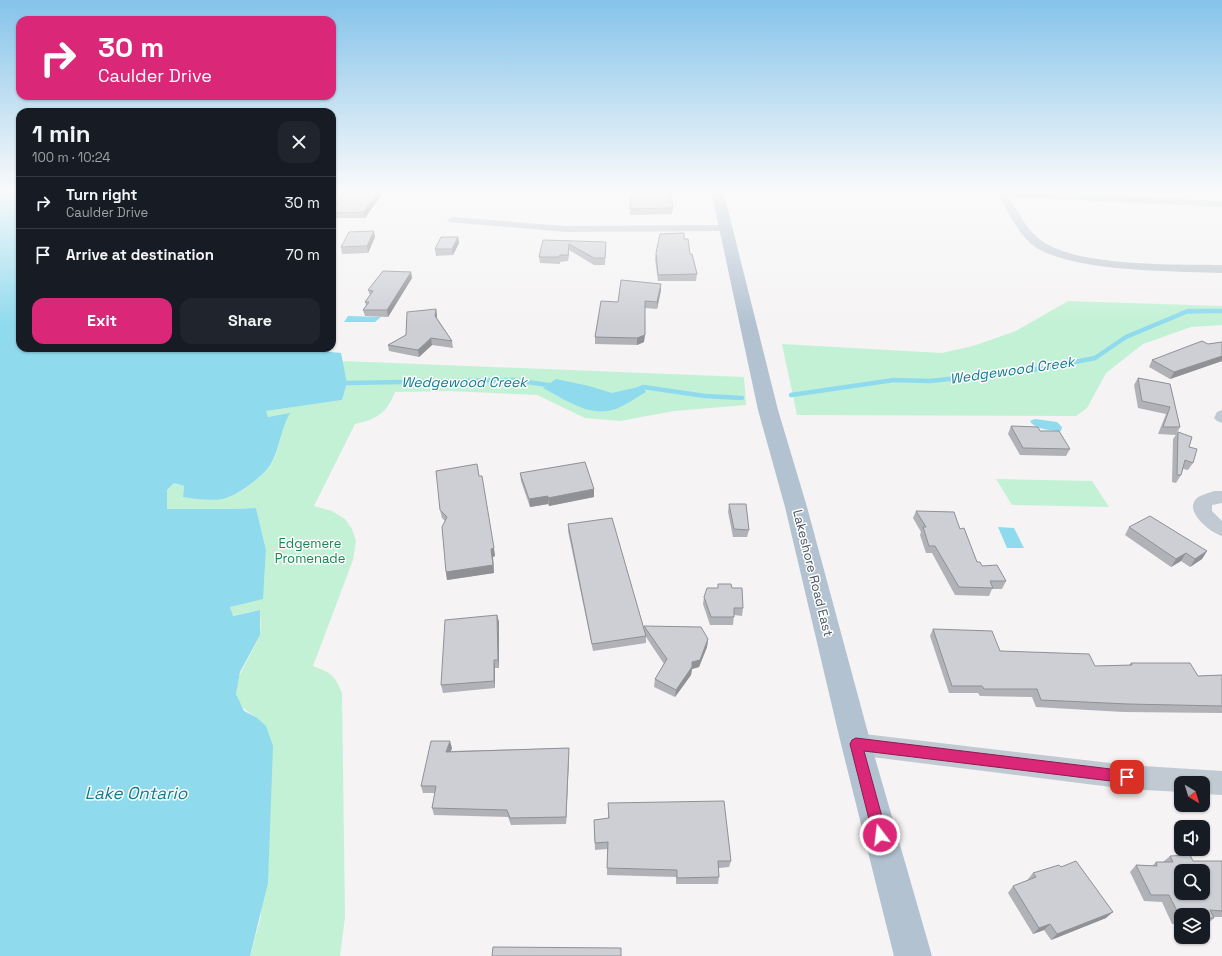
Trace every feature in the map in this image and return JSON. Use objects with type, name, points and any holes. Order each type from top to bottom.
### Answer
[{"type":"main road","name":"Lakeshore Road East","points":[[727,235],[768,410],[796,506],[856,744],[913,956]]},
{"type":"street","points":[[1030,235],[1034,240],[1049,250],[1064,256],[1105,263],[1222,270]]},
{"type":"street","points":[[1222,496],[1214,497],[1204,502],[1203,512],[1211,522],[1222,530]]},
{"type":"street","points":[[856,744],[1127,777],[1222,783]]},
{"type":"green space","points":[[1068,301],[1222,306],[1222,325],[1191,327],[1143,344],[1106,373],[1087,408],[1076,416],[797,415],[782,344],[942,353],[973,346],[1016,331]]},
{"type":"green space","name":"Edgemere Promenade","points":[[342,361],[744,377],[746,405],[674,411],[620,421],[585,418],[537,395],[451,391],[395,392],[388,406],[380,414],[369,420],[355,424],[314,506],[332,511],[345,519],[352,529],[356,541],[353,560],[313,666],[332,675],[342,693],[345,917],[340,956],[250,956],[261,916],[256,717],[244,708],[237,699],[236,689],[238,679],[255,646],[261,626],[260,610],[232,616],[230,607],[264,582],[266,550],[256,508],[167,509],[167,490],[174,483],[184,486],[183,497],[223,499],[243,490],[250,485],[269,468],[272,463],[289,414],[268,417],[265,411],[342,400],[347,383]]},
{"type":"green space","points":[[996,479],[1092,481],[1109,507],[1012,505]]},
{"type":"water","name":"Lake Ontario","points":[[0,235],[16,235],[16,352],[331,352],[341,353],[347,383],[342,400],[266,411],[268,417],[290,413],[277,450],[269,467],[258,479],[236,494],[218,500],[203,500],[183,497],[184,486],[174,483],[167,490],[167,509],[256,508],[266,550],[263,599],[230,607],[233,616],[260,610],[260,635],[240,672],[236,694],[244,711],[256,717],[266,726],[273,746],[268,883],[250,956],[0,956]]},
{"type":"water","points":[[348,316],[381,317],[375,322],[344,322]]},
{"type":"water","points":[[556,379],[589,386],[612,393],[642,386],[646,392],[616,409],[597,411],[578,406],[543,388]]},
{"type":"water","points":[[1035,419],[1057,422],[1062,427],[1061,431],[1039,428],[1030,421]]},
{"type":"water","points":[[998,527],[1014,528],[1024,548],[1007,548]]},
{"type":"building","points":[[348,235],[372,235],[367,246],[341,247]]},
{"type":"building","points":[[660,235],[684,235],[684,239],[688,239],[690,254],[692,254],[697,274],[658,275],[656,253]]},
{"type":"building","points":[[441,237],[458,237],[452,249],[435,249]]},
{"type":"building","points":[[543,240],[606,242],[605,258],[594,258],[569,244],[568,255],[560,255],[559,257],[539,257]]},
{"type":"building","points":[[383,271],[411,272],[387,310],[363,310],[369,302],[365,302],[373,291],[368,290]]},
{"type":"building","points":[[621,280],[661,284],[657,302],[645,301],[645,335],[637,338],[595,337],[601,301],[618,302]]},
{"type":"building","points":[[436,309],[435,316],[452,341],[431,338],[418,350],[388,345],[406,335],[407,312]]},
{"type":"building","points":[[1202,341],[1208,344],[1222,342],[1222,356],[1174,372],[1152,360]]},
{"type":"building","points":[[1138,378],[1170,384],[1180,427],[1163,427],[1170,407],[1142,401]]},
{"type":"building","points":[[1011,426],[1038,427],[1040,431],[1059,431],[1070,449],[1023,448]]},
{"type":"building","points":[[1178,432],[1192,437],[1189,447],[1197,449],[1193,463],[1185,460],[1181,475],[1177,475]]},
{"type":"building","points":[[585,462],[594,489],[548,498],[548,496],[529,499],[520,473]]},
{"type":"building","points":[[477,464],[479,476],[482,476],[494,548],[491,549],[493,565],[446,572],[442,527],[447,517],[440,510],[436,471]]},
{"type":"building","points":[[729,504],[746,504],[749,530],[734,529]]},
{"type":"building","points":[[916,511],[954,512],[960,529],[964,528],[977,562],[980,562],[982,566],[997,565],[1006,581],[990,581],[993,588],[959,587],[935,546],[929,546],[923,527],[926,527]]},
{"type":"building","points":[[1150,516],[1207,551],[1195,559],[1186,553],[1176,559],[1129,527]]},
{"type":"building","points":[[612,518],[646,636],[592,644],[568,524]]},
{"type":"building","points":[[718,584],[731,584],[732,588],[742,588],[743,608],[734,608],[734,617],[711,617],[704,597],[707,588],[718,588]]},
{"type":"building","points":[[497,615],[498,660],[494,660],[494,681],[441,685],[445,620]]},
{"type":"building","points":[[644,626],[701,627],[708,639],[700,660],[692,662],[692,667],[676,690],[655,679],[667,659]]},
{"type":"building","points":[[933,629],[992,631],[1000,651],[1089,654],[1095,666],[1132,665],[1131,663],[1190,663],[1198,676],[1222,675],[1222,706],[1041,700],[1037,689],[984,689],[982,686],[952,686]]},
{"type":"building","points":[[431,741],[450,741],[446,752],[569,748],[566,817],[510,818],[507,810],[432,808],[436,786],[421,786]]},
{"type":"building","points":[[724,801],[731,861],[718,861],[719,877],[677,878],[677,870],[607,868],[608,842],[595,843],[594,820],[609,818],[608,803]]},
{"type":"building","points":[[1170,856],[1190,856],[1193,861],[1222,861],[1222,911],[1210,910],[1210,908],[1176,908],[1169,895],[1151,895],[1136,865],[1157,866],[1156,862],[1173,862]]},
{"type":"building","points":[[1076,861],[1113,912],[1057,934],[1050,924],[1039,928],[1013,886],[1036,877],[1033,873],[1059,865],[1061,867]]},
{"type":"building","points":[[1210,910],[1214,918],[1210,918]]},
{"type":"building","points":[[493,947],[621,948],[621,956],[492,956]]},
{"type":"waterway","name":"Wedgewood Creek","points":[[1188,311],[1222,311],[1186,312],[1188,311]]},
{"type":"waterway","name":"Wedgewood Creek","points":[[791,395],[894,380],[930,381],[1040,369],[1095,358],[1126,337],[1186,312]]},
{"type":"waterway","name":"Wedgewood Creek","points":[[347,383],[514,380],[555,386]]},
{"type":"waterway","name":"Wedgewood Creek","points":[[637,390],[643,387],[705,396],[742,398]]},
{"type":"route","points":[[880,835],[856,744],[1127,777]]}]
